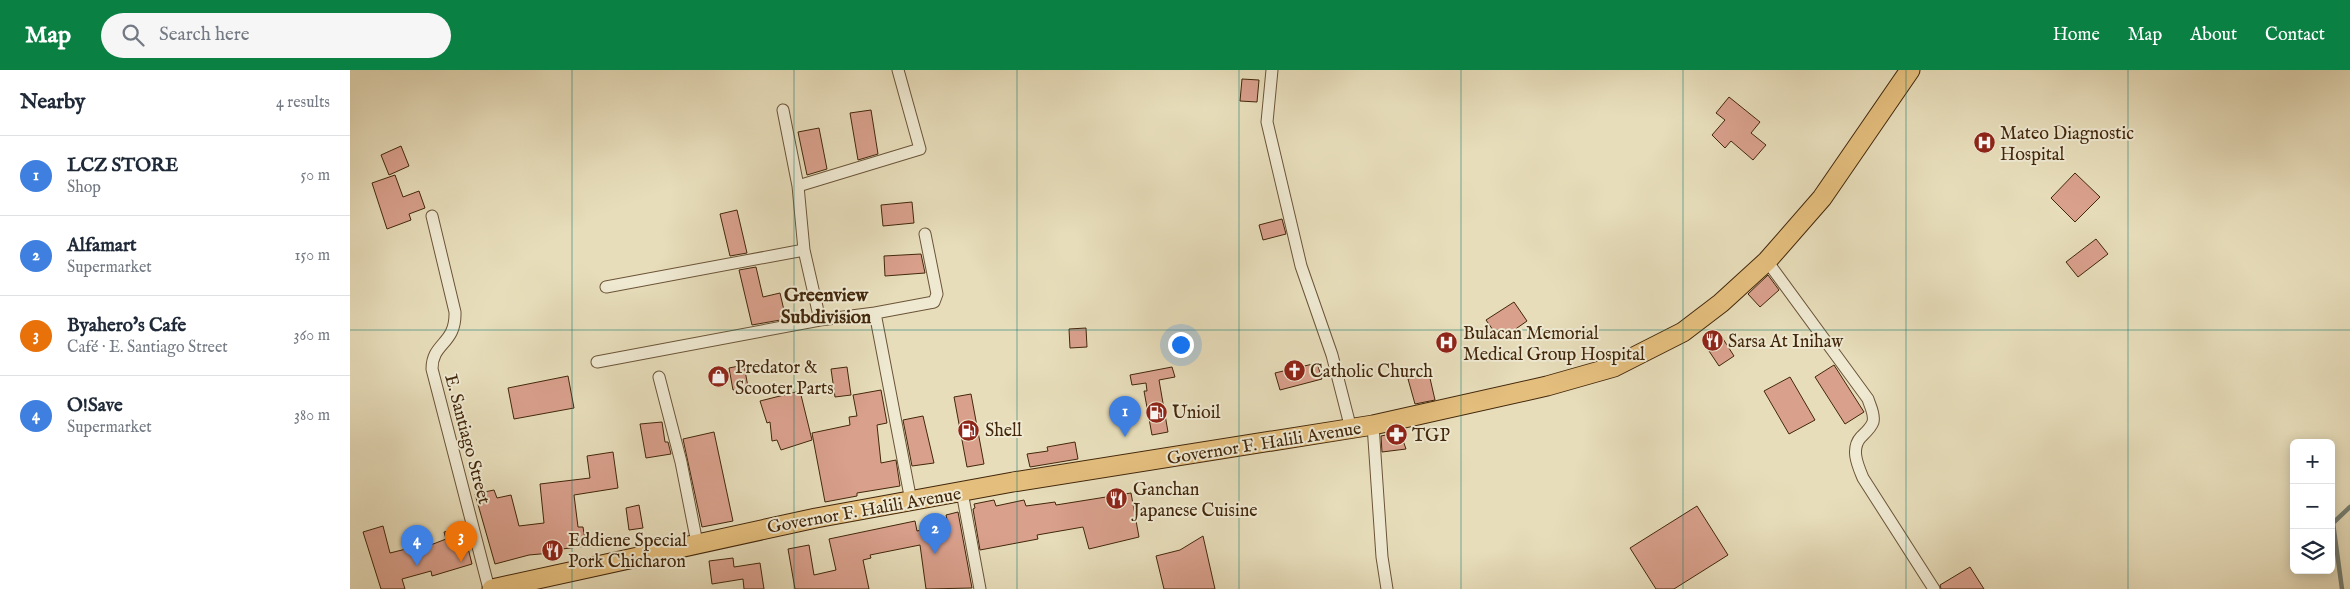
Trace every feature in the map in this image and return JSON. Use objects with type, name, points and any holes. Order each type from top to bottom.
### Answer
[{"type":"main road","name":"Governor F. Halili Avenue","points":[[490,589],[816,518],[1013,482],[1373,425],[1547,386],[1614,367],[1683,332],[1721,304],[1767,261],[1822,198],[1910,70]]},
{"type":"street","points":[[798,186],[920,149],[898,70]]},
{"type":"street","points":[[1272,70],[1269,85],[1267,122],[1301,266],[1332,355],[1352,429]]},
{"type":"street","points":[[783,110],[798,186],[804,250],[820,320]]},
{"type":"street","name":"E. Santiago Street","points":[[432,216],[455,312],[455,323],[448,339],[435,352],[432,369],[490,589]]},
{"type":"street","points":[[597,362],[820,320],[875,313],[934,302],[937,294],[925,234]]},
{"type":"street","points":[[606,287],[804,250]]},
{"type":"street","points":[[1767,261],[1868,399],[1873,414],[1873,422],[1869,430],[1858,440],[1855,450],[1857,463],[1863,478],[1934,589]]},
{"type":"street","points":[[875,313],[912,501]]},
{"type":"street","points":[[659,377],[681,462],[697,544]]},
{"type":"street","points":[[1373,425],[1382,558],[1387,589]]},
{"type":"street","points":[[962,492],[980,589]]},
{"type":"building","points":[[1242,79],[1259,80],[1257,102],[1240,101]]},
{"type":"building","points":[[1729,97],[1760,122],[1751,133],[1766,145],[1753,160],[1731,141],[1725,148],[1712,135],[1725,120],[1716,113]]},
{"type":"building","points":[[871,110],[878,154],[858,160],[850,113]]},
{"type":"building","points":[[819,128],[827,169],[807,175],[798,132]]},
{"type":"building","points":[[401,146],[409,166],[389,175],[381,155]]},
{"type":"building","points":[[2075,173],[2100,197],[2075,222],[2051,198]]},
{"type":"building","points":[[395,175],[403,197],[419,191],[425,208],[409,214],[411,220],[387,229],[372,183]]},
{"type":"building","points":[[912,202],[914,223],[883,226],[881,205]]},
{"type":"building","points":[[737,210],[747,253],[730,256],[720,214]]},
{"type":"building","points":[[1282,219],[1286,234],[1263,240],[1259,225]]},
{"type":"building","points":[[2096,239],[2108,254],[2078,277],[2066,262]]},
{"type":"building","points":[[921,254],[925,273],[885,276],[884,256]]},
{"type":"building","points":[[756,267],[763,297],[780,293],[786,319],[752,325],[739,270]]},
{"type":"building","points":[[1768,275],[1779,290],[1760,307],[1748,294]]},
{"type":"building","name":"Bulacan Memorial Medical Group Hospital","points":[[1514,302],[1527,321],[1500,340],[1486,320]]},
{"type":"building","points":[[1086,328],[1087,347],[1070,348],[1069,329]]},
{"type":"building","points":[[1718,331],[1734,356],[1719,366],[1703,342]]},
{"type":"building","points":[[1317,363],[1322,379],[1280,390],[1275,373]]},
{"type":"building","points":[[744,365],[748,387],[733,390],[729,368]]},
{"type":"building","points":[[1834,365],[1864,412],[1845,424],[1815,377]]},
{"type":"building","points":[[847,367],[851,395],[835,397],[831,369]]},
{"type":"building","points":[[1172,367],[1175,377],[1159,380],[1168,432],[1152,435],[1144,391],[1147,391],[1146,383],[1132,385],[1130,375]]},
{"type":"building","points":[[1429,374],[1435,400],[1415,404],[1408,379]]},
{"type":"building","points":[[568,376],[574,408],[514,419],[508,388]]},
{"type":"building","points":[[1790,377],[1815,420],[1789,434],[1764,391]]},
{"type":"building","points":[[881,390],[887,423],[877,425],[881,463],[896,460],[900,486],[857,493],[857,496],[825,502],[812,433],[850,425],[849,417],[857,416],[853,395]]},
{"type":"building","points":[[800,391],[812,440],[781,450],[777,440],[772,441],[770,422],[767,423],[760,401]]},
{"type":"building","name":"Shell","points":[[971,394],[984,464],[967,467],[954,397]]},
{"type":"building","points":[[923,416],[934,463],[912,466],[903,420]]},
{"type":"building","points":[[662,422],[665,442],[668,442],[671,454],[646,458],[640,424]]},
{"type":"building","points":[[714,432],[733,521],[702,527],[683,439]]},
{"type":"building","points":[[1400,432],[1406,449],[1382,452],[1381,436]]},
{"type":"building","points":[[1075,442],[1078,459],[1030,467],[1027,454],[1048,451],[1047,447]]},
{"type":"building","points":[[613,452],[618,488],[574,495],[578,527],[583,527],[586,546],[562,549],[562,552],[529,555],[495,564],[475,494],[494,490],[497,498],[511,495],[519,526],[544,523],[540,484],[590,478],[587,456]]},
{"type":"building","points":[[1131,493],[1139,537],[1089,549],[1083,527],[1037,535],[1038,539],[980,550],[973,509],[975,508],[974,504],[994,500],[996,506],[1024,500],[1026,506],[1055,502],[1056,505]]},
{"type":"building","points":[[639,505],[643,528],[629,530],[626,508]]},
{"type":"building","points":[[1697,506],[1728,555],[1674,589],[1656,589],[1630,548]]},
{"type":"building","points":[[958,512],[972,588],[926,589],[920,545],[870,555],[871,558],[863,560],[869,589],[795,589],[788,549],[809,545],[814,575],[836,570],[829,539],[915,521],[917,531],[948,524],[946,515]]},
{"type":"building","points":[[383,526],[390,553],[422,545],[423,548],[446,539],[444,532],[463,528],[472,564],[432,576],[431,571],[402,579],[405,589],[381,589],[363,532]]},
{"type":"building","points":[[1203,536],[1215,589],[1164,589],[1156,556],[1180,550]]},
{"type":"building","points":[[733,558],[734,567],[760,563],[764,589],[744,589],[743,579],[712,584],[709,561]]},
{"type":"building","points":[[1970,567],[1984,589],[1941,589],[1940,585]]},
{"type":"waterway","points":[[2342,589],[2333,523],[2350,507]]},
{"type":"place","name":"Mateo Diagnostic Hospital","points":[[1984,143]]},
{"type":"place","name":"Sarsa At Inihaw","points":[[1712,341]]},
{"type":"place","name":"Bulacan Memorial Medical Group Hospital","points":[[1447,343]]},
{"type":"place","name":"Catholic Church","points":[[1294,371]]},
{"type":"place","name":"Predator & Scooter Parts","points":[[719,377]]},
{"type":"place","name":"Unioil","points":[[1156,412]]},
{"type":"place","name":"Shell","points":[[969,430]]},
{"type":"place","name":"TGP","points":[[1396,435]]},
{"type":"place","name":"LCZ STORE","points":[[1125,437]]},
{"type":"place","name":"Ganchan Japanese Cuisine","points":[[1117,499]]},
{"type":"place","name":"Eddiene Special Pork Chicharon","points":[[552,550]]},
{"type":"place","name":"Alfamart","points":[[935,554]]},
{"type":"place","name":"Byahero's Cafe","points":[[461,562]]},
{"type":"place","name":"O!Save","points":[[417,566]]},
{"type":"district","name":"Greenview Subdivision","points":[[826,305]]}]
